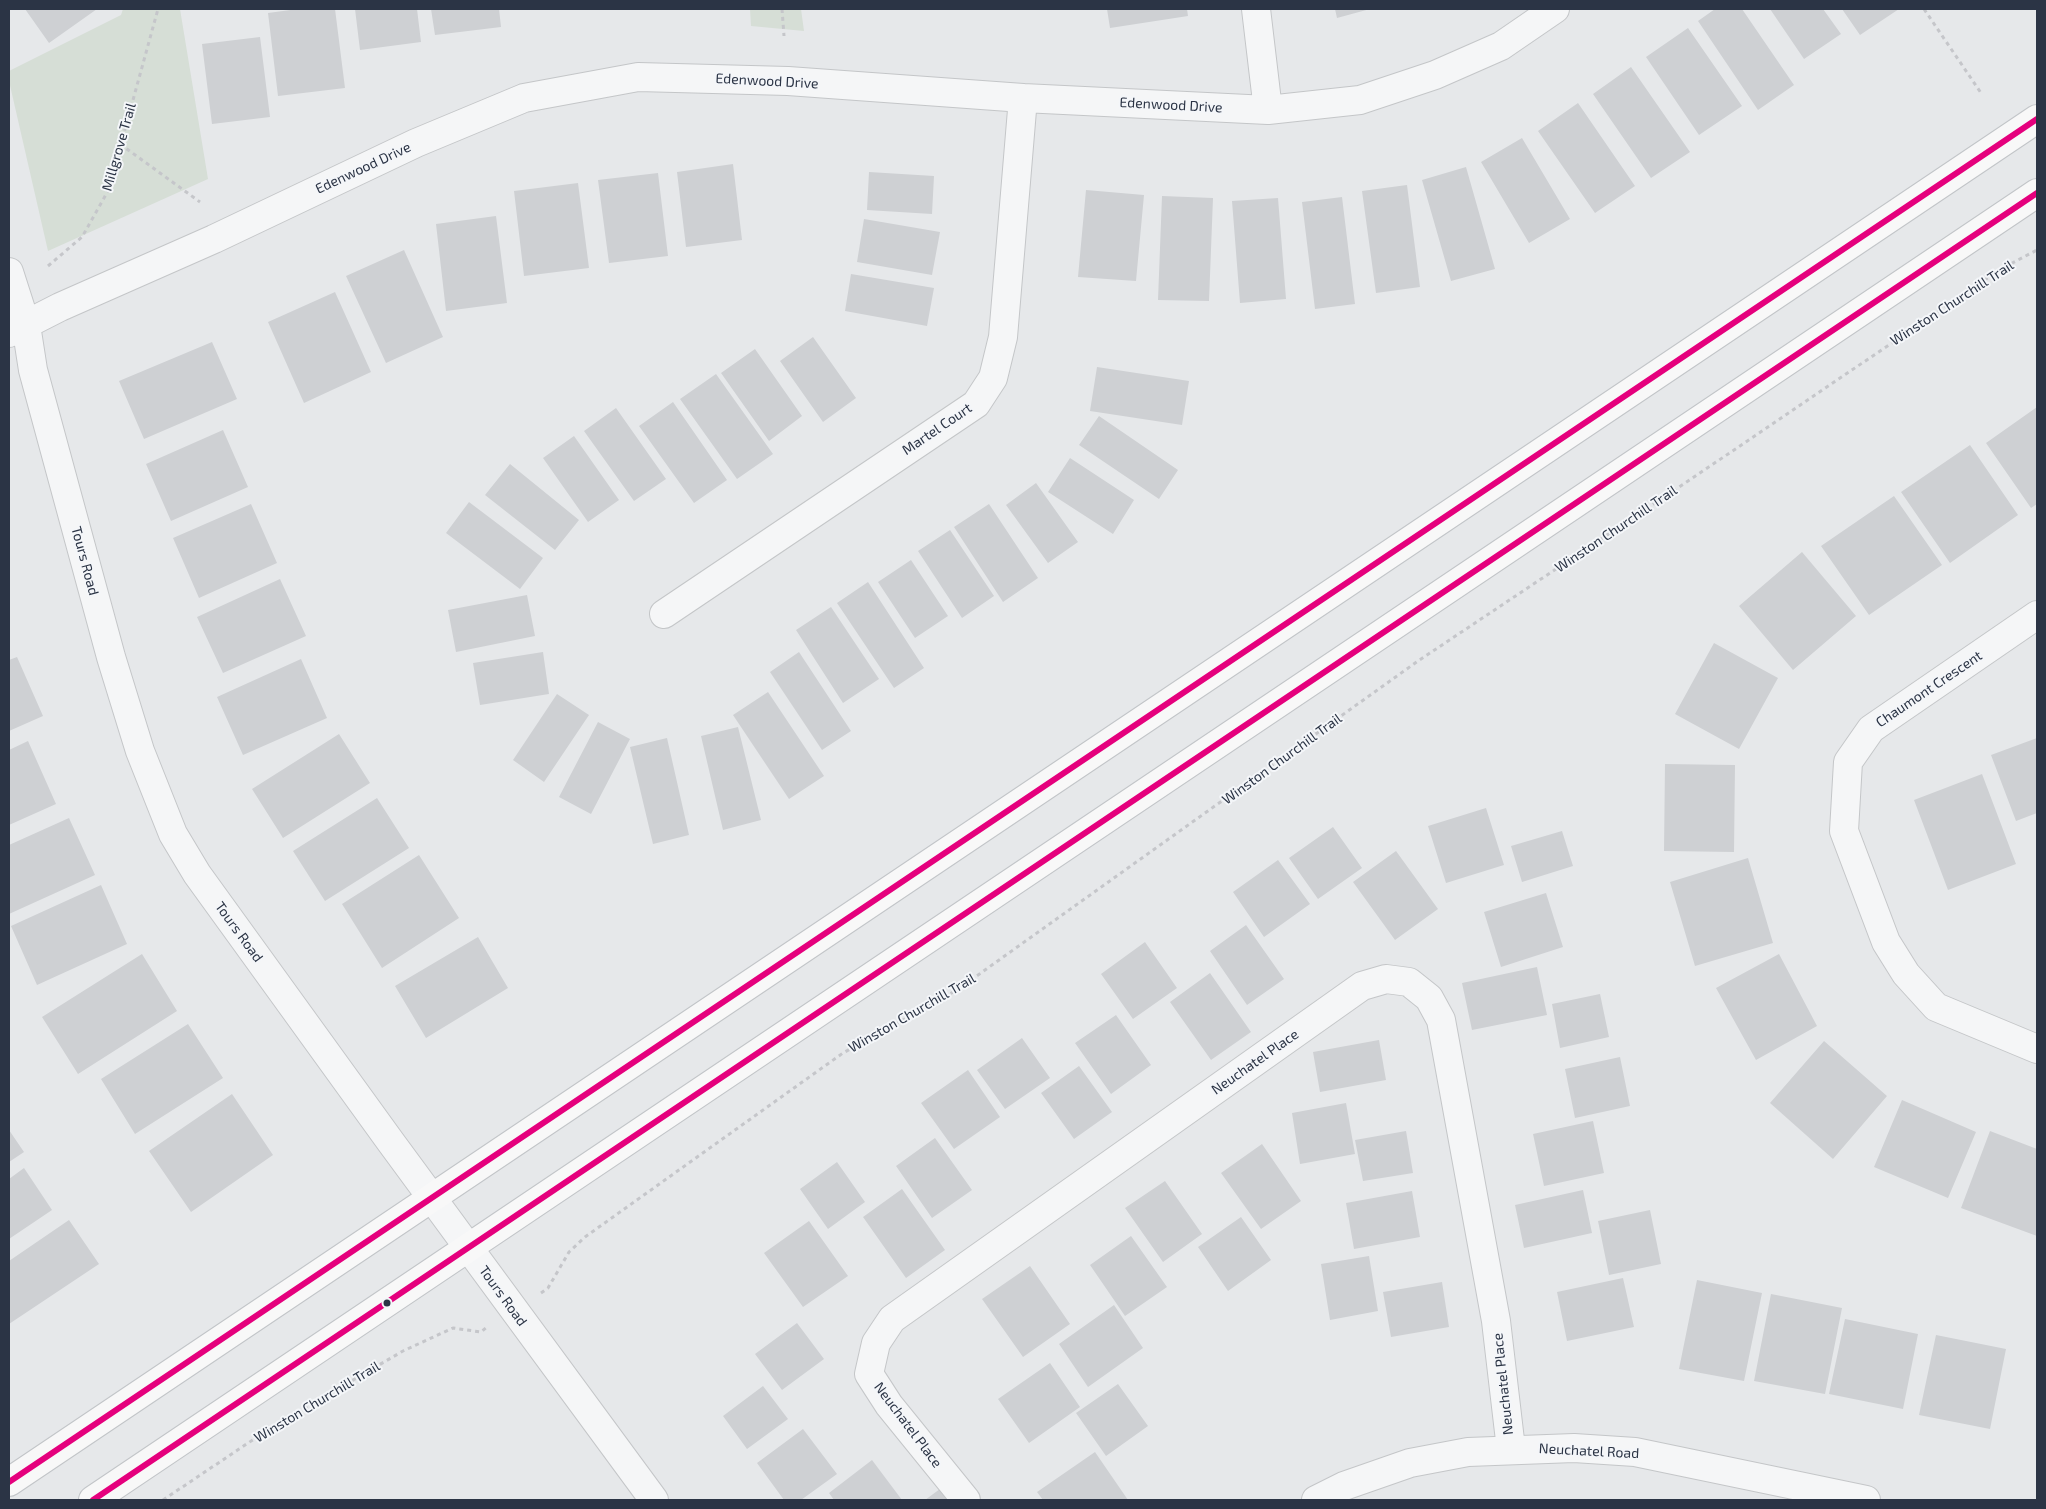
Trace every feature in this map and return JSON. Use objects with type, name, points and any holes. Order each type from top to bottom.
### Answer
[{"type":"main road","points":[[9,1482],[2037,119]]},
{"type":"main road","points":[[93,1500],[2037,193]]},
{"type":"street","points":[[1256,9],[1268,110]]},
{"type":"street","name":"Edenwood Drive","points":[[17,329],[60,307],[214,239],[416,143],[524,98],[638,77],[788,81],[1023,98],[1268,110],[1360,100],[1435,75],[1501,46],[1555,9]]},
{"type":"street","name":"Martel Court","points":[[664,614],[976,404],[993,378],[1003,336],[1023,98]]},
{"type":"street","name":"Tours Road","points":[[9,272],[17,329],[33,370],[111,657],[140,751],[173,834],[197,874],[431,1198],[654,1500]]},
{"type":"street","name":"Chaumont Crescent","points":[[2037,615],[1871,729],[1848,762],[1844,831],[1886,942],[1906,974],[1936,1008],[1981,1028],[2037,1049]]},
{"type":"street","name":"Neuchatel Place","points":[[966,1500],[890,1405],[869,1374],[876,1343],[892,1319],[1362,986],[1386,979],[1409,982],[1429,998],[1441,1020],[1496,1322],[1511,1449]]},
{"type":"street","name":"Neuchatel Road","points":[[1316,1500],[1344,1486],[1410,1463],[1468,1452],[1574,1448],[1635,1452],[1866,1500]]},
{"type":"path","name":"Millgrove Trail","points":[[48,266],[82,237],[108,191],[158,9]]},
{"type":"path","points":[[782,9],[784,36]]},
{"type":"path","points":[[1924,9],[1981,93]]},
{"type":"path","points":[[120,144],[200,202]]},
{"type":"path","name":"Winston Churchill Trail","points":[[548,1288],[569,1252],[585,1237],[843,1053],[957,990],[1418,661],[1697,475],[2001,268],[2037,250]]},
{"type":"path","name":"Winston Churchill Trail","points":[[163,1500],[272,1427],[403,1351],[453,1328],[481,1332]]},
{"type":"shaded area","points":[[123,9],[180,9],[208,179],[48,251],[9,81],[9,71],[121,15]]},
{"type":"shaded area","points":[[750,9],[801,9],[804,31],[751,26]]},
{"type":"building","points":[[25,9],[97,9],[49,43]]},
{"type":"building","points":[[298,9],[335,9],[345,88],[278,96],[268,13]]},
{"type":"building","points":[[355,9],[417,9],[421,42],[360,50]]},
{"type":"building","points":[[431,9],[499,9],[501,27],[435,35]]},
{"type":"building","points":[[1107,9],[1187,9],[1188,16],[1110,28]]},
{"type":"building","points":[[1335,9],[1370,9],[1337,18]]},
{"type":"building","points":[[1715,9],[1742,9],[1794,85],[1758,110],[1698,21]]},
{"type":"building","points":[[1770,9],[1823,9],[1841,34],[1804,59]]},
{"type":"building","points":[[1842,9],[1899,9],[1860,35]]},
{"type":"building","points":[[1688,28],[1742,106],[1699,135],[1646,57]]},
{"type":"building","points":[[260,37],[270,117],[212,124],[202,44]]},
{"type":"building","points":[[1631,67],[1690,152],[1651,178],[1593,94]]},
{"type":"building","points":[[1578,103],[1635,186],[1595,213],[1538,131]]},
{"type":"building","points":[[1522,138],[1570,219],[1529,243],[1481,162]]},
{"type":"building","points":[[733,164],[742,240],[686,247],[677,172]]},
{"type":"building","points":[[1466,167],[1495,269],[1451,281],[1422,180]]},
{"type":"building","points":[[869,172],[934,176],[932,214],[867,210]]},
{"type":"building","points":[[658,173],[668,256],[609,263],[598,180]]},
{"type":"building","points":[[578,183],[589,268],[524,276],[514,191]]},
{"type":"building","points":[[1407,185],[1420,287],[1376,293],[1362,191]]},
{"type":"building","points":[[1086,190],[1144,195],[1136,281],[1078,277]]},
{"type":"building","points":[[1162,196],[1213,198],[1209,301],[1158,300]]},
{"type":"building","points":[[1342,197],[1355,304],[1315,309],[1302,202]]},
{"type":"building","points":[[1278,198],[1286,299],[1240,303],[1232,201]]},
{"type":"building","points":[[496,216],[507,303],[446,311],[436,224]]},
{"type":"building","points":[[864,219],[940,232],[932,275],[857,262]]},
{"type":"building","points":[[404,250],[443,337],[386,363],[346,276]]},
{"type":"building","points":[[851,274],[934,288],[927,326],[845,311]]},
{"type":"building","points":[[335,292],[371,372],[304,403],[268,322]]},
{"type":"building","points":[[813,337],[856,398],[823,422],[780,361]]},
{"type":"building","points":[[212,342],[237,399],[144,439],[119,381]]},
{"type":"building","points":[[755,349],[802,416],[769,441],[721,373]]},
{"type":"building","points":[[1097,367],[1189,381],[1182,425],[1090,411]]},
{"type":"building","points":[[716,374],[773,454],[737,479],[680,399]]},
{"type":"building","points":[[673,402],[727,480],[694,503],[639,426]]},
{"type":"building","points":[[2037,407],[2037,504],[2031,508],[1986,443]]},
{"type":"building","points":[[616,408],[666,479],[634,501],[584,431]]},
{"type":"building","points":[[1099,416],[1178,470],[1159,499],[1079,445]]},
{"type":"building","points":[[223,430],[248,487],[171,521],[146,464]]},
{"type":"building","points":[[574,436],[619,500],[588,522],[543,458]]},
{"type":"building","points":[[1970,445],[2018,515],[1950,563],[1901,492]]},
{"type":"building","points":[[1070,458],[1134,500],[1113,534],[1048,492]]},
{"type":"building","points":[[510,464],[579,520],[555,550],[485,495]]},
{"type":"building","points":[[1036,483],[1078,542],[1048,563],[1006,505]]},
{"type":"building","points":[[1894,496],[1942,565],[1869,615],[1821,546]]},
{"type":"building","points":[[469,502],[543,558],[520,589],[446,533]]},
{"type":"building","points":[[251,504],[277,563],[199,598],[173,538]]},
{"type":"building","points":[[989,504],[1038,578],[1003,602],[954,527]]},
{"type":"building","points":[[950,530],[994,596],[962,618],[918,551]]},
{"type":"building","points":[[1802,552],[1856,616],[1793,670],[1739,606]]},
{"type":"building","points":[[911,560],[948,616],[915,638],[878,582]]},
{"type":"building","points":[[280,579],[306,636],[223,673],[197,617]]},
{"type":"building","points":[[868,582],[924,668],[894,688],[837,603]]},
{"type":"building","points":[[527,595],[535,636],[456,652],[448,610]]},
{"type":"building","points":[[831,607],[879,679],[843,703],[796,630]]},
{"type":"building","points":[[1714,643],[1778,678],[1739,749],[1675,714]]},
{"type":"building","points":[[543,652],[549,694],[480,705],[473,663]]},
{"type":"building","points":[[799,652],[851,731],[822,750],[770,672]]},
{"type":"building","points":[[17,657],[43,716],[9,731],[9,660]]},
{"type":"building","points":[[301,659],[327,718],[243,755],[217,697]]},
{"type":"building","points":[[768,692],[824,776],[789,799],[733,715]]},
{"type":"building","points":[[557,694],[589,715],[544,782],[513,760]]},
{"type":"building","points":[[598,722],[630,739],[591,814],[559,797]]},
{"type":"building","points":[[738,727],[761,820],[723,830],[701,736]]},
{"type":"building","points":[[339,734],[370,783],[283,838],[252,789]]},
{"type":"building","points":[[667,738],[689,835],[653,844],[630,747]]},
{"type":"building","points":[[2037,738],[2037,813],[2016,821],[1991,755]]},
{"type":"building","points":[[28,741],[56,804],[9,825],[9,750]]},
{"type":"building","points":[[1665,764],[1735,765],[1734,852],[1664,851]]},
{"type":"building","points":[[1982,774],[2016,864],[1948,890],[1914,800]]},
{"type":"building","points":[[377,798],[409,848],[325,901],[293,851]]},
{"type":"building","points":[[1486,808],[1504,865],[1446,883],[1428,826]]},
{"type":"building","points":[[69,818],[95,875],[9,914],[9,845]]},
{"type":"building","points":[[1333,827],[1362,868],[1318,899],[1289,858]]},
{"type":"building","points":[[1562,831],[1573,866],[1522,882],[1511,846]]},
{"type":"building","points":[[1396,851],[1438,909],[1395,940],[1353,882]]},
{"type":"building","points":[[419,855],[459,918],[382,968],[342,904]]},
{"type":"building","points":[[1748,858],[1773,943],[1695,966],[1670,882]]},
{"type":"building","points":[[1278,860],[1310,904],[1264,937],[1233,892]]},
{"type":"building","points":[[101,885],[127,944],[37,985],[11,926]]},
{"type":"building","points":[[1546,893],[1563,947],[1501,967],[1484,912]]},
{"type":"building","points":[[1246,925],[1284,979],[1247,1005],[1210,951]]},
{"type":"building","points":[[478,937],[508,988],[426,1038],[395,986]]},
{"type":"building","points":[[1145,942],[1177,988],[1133,1019],[1101,974]]},
{"type":"building","points":[[142,954],[177,1011],[78,1074],[42,1017]]},
{"type":"building","points":[[1779,954],[1817,1026],[1756,1060],[1716,988]]},
{"type":"building","points":[[1537,967],[1547,1015],[1472,1030],[1462,983]]},
{"type":"building","points":[[1210,973],[1251,1032],[1211,1060],[1170,1002]]},
{"type":"building","points":[[1600,994],[1609,1037],[1560,1048],[1552,1004]]},
{"type":"building","points":[[1116,1015],[1151,1065],[1111,1094],[1075,1043]]},
{"type":"building","points":[[188,1024],[223,1078],[135,1134],[101,1079]]},
{"type":"building","points":[[1022,1038],[1050,1078],[1005,1109],[977,1070]]},
{"type":"building","points":[[1379,1040],[1386,1080],[1320,1092],[1313,1052]]},
{"type":"building","points":[[1824,1041],[1887,1096],[1833,1159],[1770,1103]]},
{"type":"building","points":[[1620,1057],[1630,1106],[1575,1118],[1565,1069]]},
{"type":"building","points":[[1079,1066],[1112,1112],[1074,1139],[1041,1093]]},
{"type":"building","points":[[968,1070],[1000,1117],[954,1149],[921,1103]]},
{"type":"building","points":[[232,1094],[273,1155],[191,1212],[149,1151]]},
{"type":"building","points":[[1902,1100],[1976,1132],[1948,1198],[1874,1167]]},
{"type":"building","points":[[1346,1103],[1355,1154],[1300,1164],[1292,1113]]},
{"type":"building","points":[[1593,1121],[1604,1173],[1544,1186],[1533,1134]]},
{"type":"building","points":[[9,1130],[24,1152],[9,1162]]},
{"type":"building","points":[[1406,1131],[1413,1173],[1363,1181],[1355,1140]]},
{"type":"building","points":[[1990,1131],[2037,1149],[2037,1236],[1961,1208]]},
{"type":"building","points":[[935,1138],[972,1190],[932,1218],[896,1166]]},
{"type":"building","points":[[1262,1144],[1301,1201],[1261,1229],[1221,1173]]},
{"type":"building","points":[[837,1162],[865,1202],[828,1229],[800,1189]]},
{"type":"building","points":[[24,1168],[52,1210],[9,1239],[9,1179]]},
{"type":"building","points":[[1165,1181],[1202,1234],[1163,1262],[1125,1208]]},
{"type":"building","points":[[902,1189],[945,1250],[906,1278],[863,1217]]},
{"type":"building","points":[[1583,1190],[1592,1233],[1524,1248],[1515,1205]]},
{"type":"building","points":[[1412,1191],[1420,1237],[1354,1249],[1346,1203]]},
{"type":"building","points":[[1650,1210],[1661,1264],[1609,1275],[1598,1221]]},
{"type":"building","points":[[1241,1217],[1271,1260],[1228,1291],[1198,1247]]},
{"type":"building","points":[[69,1220],[99,1264],[9,1324],[9,1261]]},
{"type":"building","points":[[809,1221],[848,1276],[803,1307],[764,1253]]},
{"type":"building","points":[[1131,1236],[1167,1287],[1125,1316],[1090,1265]]},
{"type":"building","points":[[1369,1256],[1378,1311],[1330,1320],[1321,1264]]},
{"type":"building","points":[[1030,1266],[1070,1324],[1023,1357],[982,1299]]},
{"type":"building","points":[[1623,1278],[1634,1327],[1567,1341],[1557,1292]]},
{"type":"building","points":[[1697,1280],[1762,1293],[1744,1381],[1679,1369]]},
{"type":"building","points":[[1442,1282],[1449,1327],[1391,1337],[1383,1292]]},
{"type":"building","points":[[1771,1294],[1842,1308],[1825,1394],[1754,1381]]},
{"type":"building","points":[[1114,1305],[1143,1348],[1088,1387],[1059,1344]]},
{"type":"building","points":[[1845,1319],[1918,1334],[1903,1409],[1829,1394]]},
{"type":"building","points":[[797,1323],[824,1359],[782,1390],[755,1354]]},
{"type":"building","points":[[1936,1335],[2006,1349],[1990,1429],[1919,1415]]},
{"type":"building","points":[[1050,1363],[1080,1407],[1029,1443],[998,1399]]},
{"type":"building","points":[[1118,1384],[1148,1426],[1106,1456],[1076,1413]]},
{"type":"building","points":[[763,1386],[788,1419],[747,1449],[723,1416]]},
{"type":"building","points":[[803,1429],[837,1474],[801,1500],[784,1500],[757,1463]]},
{"type":"building","points":[[1095,1452],[1128,1500],[1043,1500],[1037,1492]]},
{"type":"building","points":[[872,1460],[902,1500],[834,1500],[829,1493]]},
{"type":"building","points":[[944,1486],[954,1500],[925,1500]]},
{"type":"transit line","points":[[9,1482],[2037,119]]},
{"type":"transit line","points":[[93,1500],[2037,193]]}]
